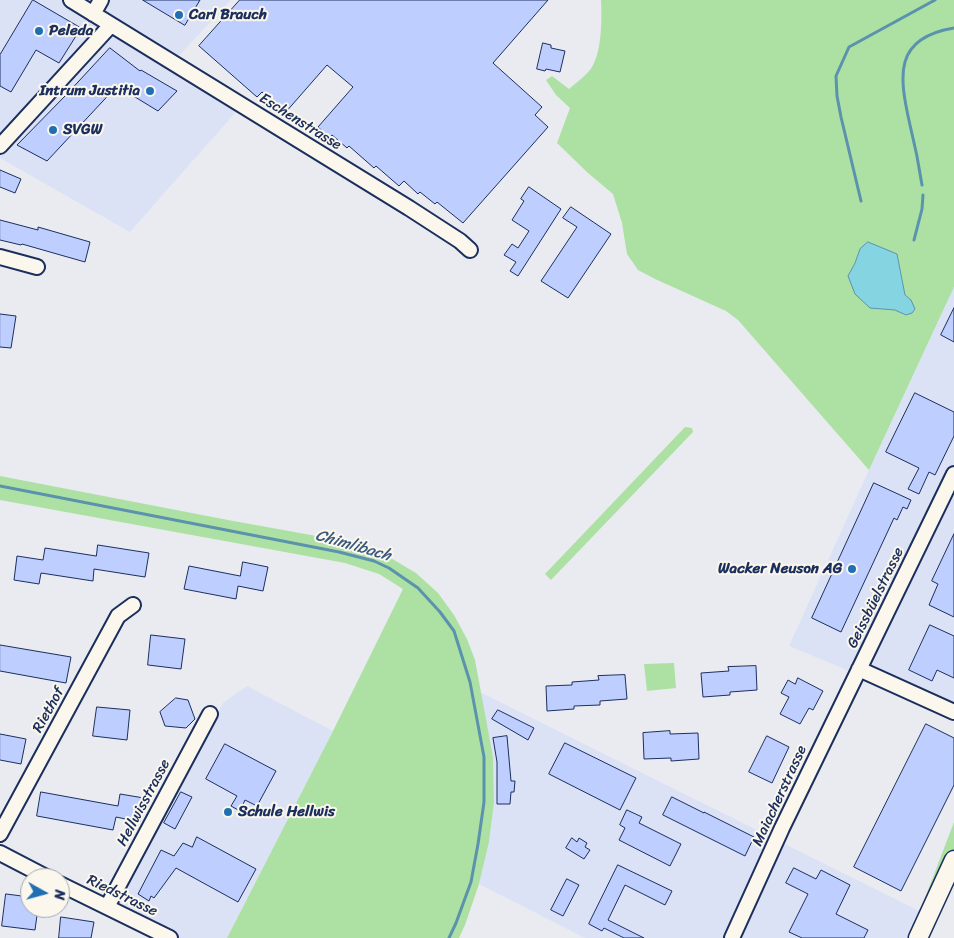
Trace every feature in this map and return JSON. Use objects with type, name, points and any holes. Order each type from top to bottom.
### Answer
[{"type":"main road","points":[[918,938],[954,860]]},
{"type":"street","name":"Eschenstrasse","points":[[71,0],[408,208],[460,241],[470,250]]},
{"type":"street","points":[[93,14],[101,0]]},
{"type":"street","points":[[0,146],[111,25]]},
{"type":"street","points":[[0,257],[37,267]]},
{"type":"street","name":"Geissbüelstrasse","points":[[954,474],[859,669],[954,712]]},
{"type":"street","name":"Riethof","points":[[0,834],[118,616],[132,605]]},
{"type":"street","name":"Maiacherstrasse","points":[[732,938],[782,828],[859,669]]},
{"type":"street","name":"Hellwisstrasse","points":[[107,907],[210,714]]},
{"type":"street","points":[[0,853],[29,868]]},
{"type":"street","name":"Riedstrasse","points":[[70,889],[170,938]]},
{"type":"shaded area","points":[[0,0],[231,0],[172,63],[242,105],[130,232],[0,158]]},
{"type":"shaded area","points":[[954,287],[954,712],[859,669],[849,671],[789,646]]},
{"type":"shaded area","name":"Schule Hellwis","points":[[247,686],[333,731],[227,938],[170,938],[126,917],[121,894],[223,703]]},
{"type":"shaded area","points":[[480,692],[919,911],[931,910],[918,938],[585,938],[479,884],[489,842],[494,803],[493,757]]},
{"type":"green space","points":[[601,0],[954,0],[954,287],[869,470],[738,320],[726,311],[638,270],[627,254],[622,223],[613,194],[557,143],[570,108],[556,95],[546,80],[552,76],[569,89],[590,70],[600,44]],"holes":[[[860,249],[897,254],[905,295],[911,300],[906,315],[896,310],[870,308],[848,276]]]},
{"type":"green space","points":[[685,427],[692,428],[693,432],[551,580],[545,574]]},
{"type":"green space","points":[[0,476],[356,545],[389,557],[416,573],[438,593],[454,615],[467,639],[475,660],[493,757],[494,803],[489,842],[479,884],[459,938],[227,938],[403,589],[379,574],[345,563],[0,500]]},
{"type":"green space","points":[[674,663],[676,688],[647,691],[644,664]]},
{"type":"green space","points":[[954,822],[954,860],[931,910],[920,911]]},
{"type":"water","points":[[868,242],[897,254],[905,295],[911,300],[915,309],[912,313],[906,315],[895,310],[870,308],[855,294],[848,276],[860,249]]},
{"type":"building","points":[[33,0],[81,28],[59,63],[36,50],[11,92],[0,86],[0,55]]},
{"type":"building","name":"Carl Brauch","points":[[143,0],[200,0],[185,25]]},
{"type":"building","points":[[240,0],[548,0],[493,63],[542,107],[535,115],[548,127],[463,223],[437,202],[435,204],[420,192],[418,194],[404,181],[399,186],[376,166],[374,168],[349,146],[347,148],[332,135],[330,138],[318,127],[353,87],[327,65],[285,113],[262,92],[257,97],[199,46]]},
{"type":"building","points":[[543,43],[551,45],[551,48],[565,51],[560,72],[537,69]]},
{"type":"building","points":[[110,48],[140,71],[177,91],[158,111],[117,86],[47,161],[17,145],[66,95]]},
{"type":"building","points":[[0,170],[21,179],[15,193],[0,187]]},
{"type":"building","points":[[529,187],[561,209],[518,276],[510,271],[516,262],[504,255],[512,244],[518,248],[529,231],[512,220],[524,201],[521,199]]},
{"type":"building","points":[[571,207],[611,234],[568,298],[541,281],[577,227],[563,218]]},
{"type":"building","points":[[0,220],[38,230],[38,227],[90,242],[85,262],[22,244],[0,240]]},
{"type":"building","points":[[954,308],[954,342],[941,335]]},
{"type":"building","points":[[0,314],[16,316],[11,348],[0,347]]},
{"type":"building","points":[[915,393],[954,412],[954,436],[935,475],[929,472],[919,494],[908,489],[919,468],[886,452]]},
{"type":"building","name":"Wacker Neuson AG","points":[[874,483],[911,500],[907,509],[903,507],[897,520],[894,518],[841,632],[812,618]]},
{"type":"building","points":[[954,534],[954,617],[929,605],[938,584],[932,581]]},
{"type":"building","points":[[98,545],[149,553],[145,577],[94,569],[93,581],[41,573],[39,584],[14,580],[17,556],[43,560],[45,548],[96,556]]},
{"type":"building","points":[[243,562],[268,567],[263,591],[238,586],[236,599],[184,589],[189,566],[240,576]]},
{"type":"building","points":[[930,625],[954,636],[954,678],[937,670],[932,681],[909,670]]},
{"type":"building","points":[[151,635],[185,639],[181,669],[148,665]]},
{"type":"building","points":[[0,645],[71,657],[66,683],[0,671]]},
{"type":"building","points":[[756,666],[757,690],[703,697],[701,673],[729,671],[728,667]]},
{"type":"building","points":[[625,675],[627,699],[600,701],[600,705],[574,706],[574,709],[547,711],[546,686],[572,685],[572,682],[599,680],[598,676]]},
{"type":"building","points":[[798,678],[823,691],[813,710],[809,708],[800,724],[780,714],[789,697],[781,693],[788,680],[795,684]]},
{"type":"building","points":[[176,698],[188,700],[195,719],[186,728],[165,726],[160,712]]},
{"type":"building","points":[[97,707],[130,710],[127,740],[93,736]]},
{"type":"building","points":[[498,710],[534,728],[528,740],[492,719]]},
{"type":"building","points":[[926,724],[954,738],[954,785],[901,891],[854,867]]},
{"type":"building","points":[[670,731],[670,734],[698,733],[699,759],[671,761],[671,758],[644,759],[643,733]]},
{"type":"building","points":[[0,734],[26,739],[21,764],[0,760]]},
{"type":"building","points":[[507,736],[511,781],[515,781],[514,792],[511,792],[510,804],[497,804],[497,762],[493,738]]},
{"type":"building","points":[[767,736],[789,747],[772,783],[749,772]]},
{"type":"building","points":[[565,743],[636,778],[620,810],[549,774]]},
{"type":"building","points":[[225,744],[276,771],[257,806],[245,800],[240,811],[231,806],[237,796],[206,779]]},
{"type":"building","points":[[41,792],[118,806],[120,794],[144,798],[140,822],[116,817],[113,830],[37,816]]},
{"type":"building","points":[[181,792],[192,797],[175,829],[164,823]]},
{"type":"building","points":[[672,797],[754,837],[745,856],[663,815]]},
{"type":"building","points":[[627,810],[642,817],[639,823],[681,844],[670,866],[619,840],[625,828],[620,825]]},
{"type":"building","points":[[197,837],[256,869],[238,902],[176,868],[154,898],[151,896],[149,901],[138,894],[161,850],[174,856],[183,843],[192,847]]},
{"type":"building","points":[[572,838],[577,842],[579,838],[587,843],[585,847],[590,850],[584,859],[566,848]]},
{"type":"building","points":[[618,865],[672,891],[665,905],[625,885],[608,920],[644,938],[624,938],[604,928],[602,931],[589,924]]},
{"type":"building","points":[[794,868],[816,879],[821,870],[850,885],[836,914],[868,930],[864,938],[802,938],[789,932],[808,894],[786,883]]},
{"type":"building","points":[[567,879],[579,885],[563,916],[551,910]]},
{"type":"building","points":[[6,894],[20,896],[20,918],[37,918],[35,930],[2,926]]},
{"type":"building","points":[[61,918],[94,922],[91,938],[59,938]]},
{"type":"waterway","points":[[861,201],[841,117],[836,76],[849,47],[935,0]]},
{"type":"waterway","points":[[922,185],[906,107],[903,75],[905,62],[910,50],[920,40],[934,33],[954,28]]},
{"type":"waterway","points":[[914,240],[922,209],[923,195]]},
{"type":"waterway","name":"Chimlibach","points":[[0,486],[339,552],[374,561],[389,568],[418,588],[454,631],[470,682],[484,757],[484,802],[471,882],[449,938]]},
{"type":"place","name":"Carl Brauch","points":[[179,15]]},
{"type":"place","name":"Peleda","points":[[39,31]]},
{"type":"place","name":"Intrum Justitia","points":[[150,91]]},
{"type":"place","name":"SVGW","points":[[53,130]]},
{"type":"place","name":"Wacker Neuson AG","points":[[852,569]]},
{"type":"place","name":"Schule Hellwis","points":[[228,812]]}]
